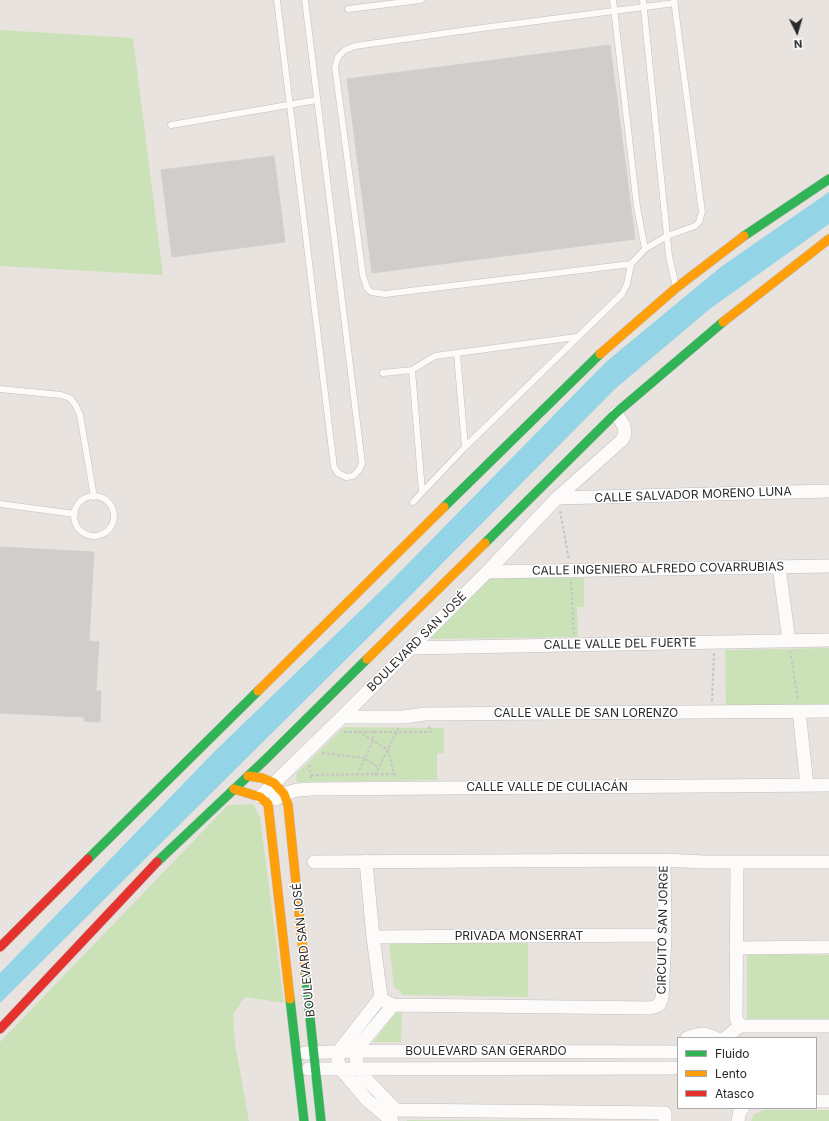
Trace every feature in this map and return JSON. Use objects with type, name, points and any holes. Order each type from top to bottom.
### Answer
[{"type":"street","points":[[0,947],[592,361],[676,288],[731,245],[829,179]]},
{"type":"street","points":[[0,1029],[170,848],[266,759],[616,413],[731,315],[829,239]]},
{"type":"street","name":"BOULEVARD SAN JOSÉ","points":[[304,1121],[264,800],[274,783],[307,752],[487,572],[557,498],[622,440],[625,434],[624,426],[616,413]]},
{"type":"street","name":"CALLE SALVADOR MORENO LUNA","points":[[557,498],[829,491]]},
{"type":"street","name":"CALLE INGENIERO ALFREDO COVARRUBIAS","points":[[487,572],[829,566]]},
{"type":"street","points":[[779,567],[789,641]]},
{"type":"street","name":"CALLE VALLE DEL FUERTE","points":[[410,648],[829,640]]},
{"type":"street","points":[[799,711],[807,785]]},
{"type":"street","name":"CALLE VALLE DE SAN LORENZO","points":[[342,717],[404,717],[424,714],[829,711]]},
{"type":"street","points":[[266,759],[284,773]]},
{"type":"street","points":[[248,776],[262,778],[274,783]]},
{"type":"street","name":"BOULEVARD SAN JOSÉ","points":[[274,783],[284,794],[288,805],[321,1121]]},
{"type":"street","name":"CALLE VALLE DE CULIACÁN","points":[[264,800],[297,790],[312,789],[829,785]]},
{"type":"street","points":[[234,789],[248,792],[264,800]]},
{"type":"street","points":[[664,860],[829,862]]},
{"type":"street","name":"CIRCUITO SAN JORGE","points":[[314,862],[664,860],[665,934],[662,998],[661,1003],[656,1007],[393,1005]]},
{"type":"street","points":[[366,861],[373,936],[381,997],[386,1002],[393,1005],[354,1051],[358,1068],[372,1096]]},
{"type":"street","points":[[737,862],[736,1018],[740,1026]]},
{"type":"street","name":"PRIVADA MONSERRAT","points":[[373,936],[665,934]]},
{"type":"street","points":[[736,948],[829,947]]},
{"type":"street","points":[[381,997],[338,1052],[340,1068],[394,1117],[665,1113],[665,1121]]},
{"type":"street","points":[[362,1020],[373,1028]]},
{"type":"street","points":[[727,1037],[740,1026],[829,1026]]},
{"type":"street","points":[[691,1037],[705,1034],[713,1037]]},
{"type":"street","points":[[676,1073],[677,1050]]},
{"type":"street","name":"BOULEVARD SAN GERARDO","points":[[296,1054],[354,1051],[677,1050]]},
{"type":"street","name":"BOULEVARD SAN GERARDO","points":[[298,1069],[358,1068],[676,1073]]},
{"type":"street","points":[[817,1101],[829,1101]]},
{"type":"lane","points":[[277,0],[334,467],[338,473],[346,477],[353,476],[359,470],[362,463],[305,0]]},
{"type":"lane","points":[[348,9],[421,0]]},
{"type":"lane","points":[[612,0],[637,207],[645,249]]},
{"type":"lane","points":[[643,0],[670,266],[676,288]]},
{"type":"lane","points":[[413,502],[422,491],[576,337],[626,289],[631,264],[645,249],[667,236],[695,226],[701,217],[702,212],[674,2],[355,46],[345,50],[338,57],[336,75],[363,276],[367,288],[371,292],[385,294],[631,264]]},
{"type":"lane","points":[[171,125],[317,100]]},
{"type":"lane","points":[[383,373],[412,370],[435,356],[576,337]]},
{"type":"lane","points":[[457,354],[466,447]]},
{"type":"lane","points":[[412,370],[422,491]]},
{"type":"lane","points":[[0,389],[61,394],[70,398],[80,415],[94,497]]},
{"type":"lane","points":[[94,497],[107,501],[114,512],[112,526],[108,531],[95,536],[82,532],[78,527],[75,514],[81,502],[94,497]]},
{"type":"lane","points":[[0,504],[75,514]]},
{"type":"path","points":[[789,641],[799,711]]},
{"type":"path","points":[[712,712],[715,642]]},
{"type":"path","points":[[327,732],[431,732],[424,714]]},
{"type":"path","points":[[367,788],[379,768],[404,717]]},
{"type":"path","points":[[357,731],[358,718]]},
{"type":"path","points":[[350,789],[373,741],[375,718]]},
{"type":"path","points":[[357,731],[388,750],[398,788]]},
{"type":"path","points":[[312,789],[307,752],[365,758],[379,768]]},
{"type":"path","points":[[311,776],[394,774]]},
{"type":"green space","points":[[0,30],[133,38],[163,275],[0,266]]},
{"type":"green space","points":[[488,578],[584,578],[584,607],[577,607],[578,637],[429,639]]},
{"type":"green space","points":[[829,648],[829,706],[726,709],[725,650]]},
{"type":"green space","points":[[344,727],[444,728],[444,753],[437,753],[437,780],[297,782],[296,774]]},
{"type":"green space","points":[[253,804],[260,817],[284,1003],[245,997],[233,1014],[235,1044],[249,1121],[0,1121],[0,1042],[228,805]]},
{"type":"green space","points":[[528,942],[528,997],[404,995],[394,987],[389,943]]},
{"type":"green space","points":[[747,954],[829,955],[829,1021],[747,1020]]},
{"type":"green space","points":[[402,1011],[401,1042],[373,1042],[396,1013]]},
{"type":"green space","points":[[765,1110],[829,1110],[829,1121],[751,1121],[754,1114]]},
{"type":"green space","points":[[407,1120],[563,1120],[407,1121]]},
{"type":"water","points":[[829,192],[829,224],[711,308],[615,389],[408,598],[0,1003],[0,973],[215,751],[390,582],[607,361],[722,266]]},
{"type":"building","points":[[610,45],[635,239],[372,273],[347,79]]},
{"type":"building","points":[[274,156],[285,242],[172,257],[161,170]]},
{"type":"building","points":[[0,547],[94,552],[89,641],[99,642],[96,691],[101,691],[100,722],[84,721],[84,717],[0,713]]},
{"type":"traffic: fast","points":[[744,236],[829,179]]},
{"type":"traffic: fast","points":[[485,543],[616,413],[723,322]]},
{"type":"traffic: fast","points":[[444,507],[600,354]]},
{"type":"traffic: fast","points":[[157,862],[266,759],[367,659]]},
{"type":"traffic: fast","points":[[88,859],[258,691]]},
{"type":"traffic: fast","points":[[305,971],[321,1121]]},
{"type":"traffic: fast","points":[[290,999],[304,1121]]},
{"type":"traffic: slow","points":[[600,354],[676,288],[744,236]]},
{"type":"traffic: slow","points":[[723,322],[829,239]]},
{"type":"traffic: slow","points":[[258,691],[444,507]]},
{"type":"traffic: slow","points":[[367,659],[485,543]]},
{"type":"traffic: slow","points":[[248,776],[262,778],[274,783],[284,794],[288,805],[305,971]]},
{"type":"traffic: slow","points":[[234,789],[260,797],[268,804],[290,999]]},
{"type":"traffic: jam","points":[[0,947],[88,859]]},
{"type":"traffic: jam","points":[[0,1029],[157,862]]}]
